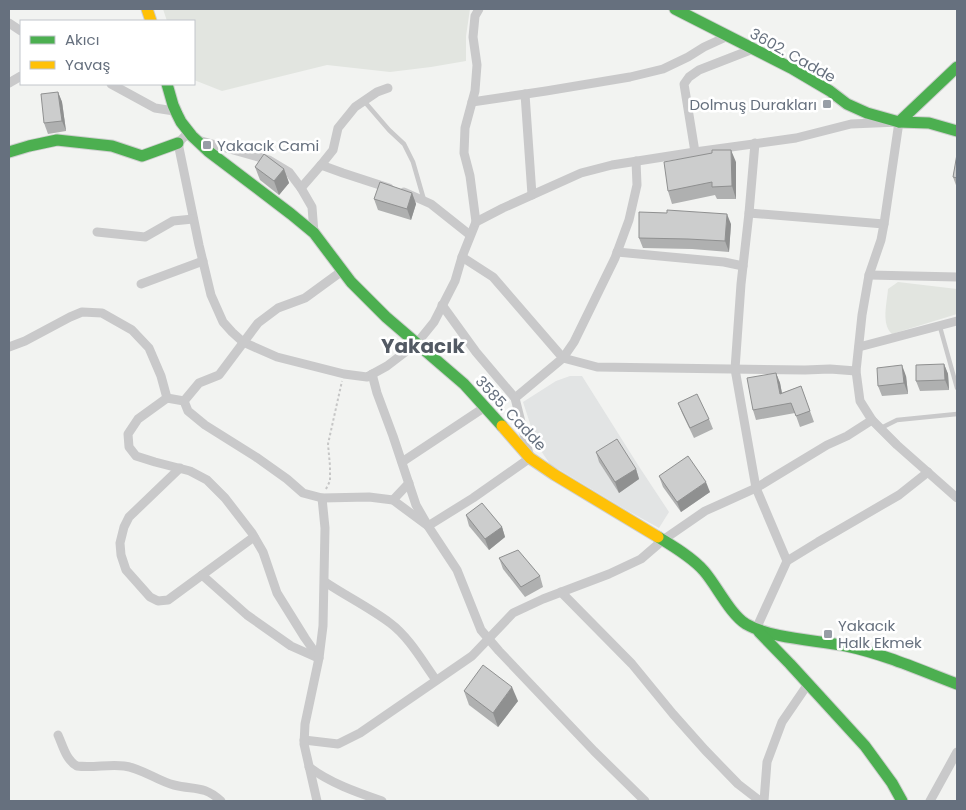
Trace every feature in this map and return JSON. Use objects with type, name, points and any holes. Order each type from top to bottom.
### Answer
[{"type":"main road","name":"3602. Cadde","points":[[675,9],[815,82],[847,104],[867,113],[898,122],[929,123],[957,131]]},
{"type":"main road","points":[[898,122],[957,67]]},
{"type":"main road","name":"3585. Cadde","points":[[167,85],[174,111],[192,136],[208,151],[291,214],[314,234],[351,282],[370,302],[464,384],[530,458],[691,559],[712,581],[737,617],[746,624],[766,633],[845,646],[873,653],[957,684]]},
{"type":"main road","points":[[9,152],[57,140],[112,146],[142,156],[178,144]]},
{"type":"main road","points":[[756,628],[865,746],[892,782],[902,801]]},
{"type":"street","points":[[314,234],[312,208],[288,172],[269,160],[192,136],[178,144],[211,295],[224,322],[232,332],[243,342],[277,357],[344,374],[367,377],[387,366],[417,343],[434,322],[455,281],[476,222],[470,176],[464,153],[465,128],[475,91],[477,65],[473,37],[475,16],[478,9]]},
{"type":"street","points":[[9,23],[20,30]]},
{"type":"street","points":[[472,102],[630,77],[663,69],[728,36]]},
{"type":"street","points":[[695,152],[684,84],[689,77],[699,70],[753,49]]},
{"type":"street","points":[[9,83],[20,77]]},
{"type":"street","points":[[113,85],[155,108],[174,111]]},
{"type":"street","points":[[300,188],[333,150],[338,128],[355,107],[377,92],[388,88]]},
{"type":"street","points":[[525,94],[532,195]]},
{"type":"street","points":[[476,222],[581,173],[612,165],[796,138],[851,124],[898,122],[884,224],[881,240],[869,275],[858,347],[856,371],[860,401],[872,420],[897,445],[957,498]]},
{"type":"street","points":[[755,143],[735,369],[756,488],[787,561]]},
{"type":"street","points":[[515,398],[563,358],[574,342],[617,252],[629,220],[637,185],[636,161]]},
{"type":"street","points":[[321,165],[424,200],[470,235]]},
{"type":"street","points":[[749,213],[884,224]]},
{"type":"street","points":[[97,232],[145,237],[173,220],[193,219]]},
{"type":"street","points":[[617,252],[724,262],[743,266]]},
{"type":"street","points":[[462,257],[493,277],[563,358],[597,367],[830,369],[856,371]]},
{"type":"street","points":[[141,284],[203,261]]},
{"type":"street","points":[[184,401],[199,383],[219,375],[258,323],[278,308],[305,298],[342,271]]},
{"type":"street","points":[[869,275],[957,278]]},
{"type":"street","points":[[428,526],[473,498],[530,458],[515,398],[476,352],[442,305]]},
{"type":"street","points":[[9,346],[25,341],[82,312],[102,313],[132,330],[149,348],[161,376],[167,398]]},
{"type":"street","points":[[858,347],[957,321]]},
{"type":"street","points":[[372,374],[416,505],[457,570],[481,630],[594,751],[645,801]]},
{"type":"street","points":[[184,401],[167,398],[138,419],[128,434],[129,447],[136,456],[190,471],[207,480],[225,498],[263,552],[278,593],[319,658]]},
{"type":"street","points":[[184,401],[188,411],[205,426],[256,457],[303,493],[322,498],[369,497],[393,500],[428,526]]},
{"type":"street","points":[[402,462],[485,407]]},
{"type":"street","points":[[304,740],[338,744],[360,733],[472,656],[513,613],[641,559],[663,540],[705,512],[756,488],[872,420]]},
{"type":"street","points":[[180,468],[129,517],[121,536],[121,555],[126,570],[150,596],[158,600],[168,600],[254,537]]},
{"type":"street","points":[[756,628],[787,561],[899,496],[928,472]]},
{"type":"street","points":[[393,500],[408,483]]},
{"type":"street","points":[[317,801],[304,740],[305,724],[319,658],[323,626],[325,528],[322,498]]},
{"type":"street","points":[[202,575],[247,615],[276,636],[291,646],[319,658]]},
{"type":"street","points":[[325,582],[392,624],[410,644],[436,680]]},
{"type":"street","points":[[561,592],[632,664],[705,750],[738,784],[760,801]]},
{"type":"street","points":[[764,801],[768,762],[782,722],[808,684]]},
{"type":"street","points":[[58,735],[68,758],[77,766],[131,767],[174,785],[202,789],[221,801]]},
{"type":"street","points":[[930,801],[957,752]]},
{"type":"street","points":[[309,767],[321,776],[382,801]]},
{"type":"lane","points":[[364,101],[404,144],[413,162],[424,200]]},
{"type":"lane","points":[[940,327],[957,388]]},
{"type":"lane","points":[[880,428],[897,420],[957,414]]},
{"type":"path","points":[[322,498],[330,481],[328,444],[344,374]]},
{"type":"shaded area","points":[[163,9],[470,9],[466,36],[466,61],[390,72],[327,65],[222,91],[195,80],[195,20],[167,20]]},
{"type":"shaded area","points":[[898,282],[957,289],[957,314],[892,334],[886,319],[888,289]]},
{"type":"shaded area","points":[[570,376],[582,376],[669,512],[659,528],[550,464],[537,445],[523,402],[556,381]]},
{"type":"building","points":[[58,92],[62,121],[44,123],[41,94]]},
{"type":"building","points":[[712,150],[731,150],[732,186],[712,187],[712,182],[668,191],[664,162],[712,153]]},
{"type":"building","points":[[264,154],[284,169],[274,181],[255,167]]},
{"type":"building","points":[[957,154],[957,178],[953,177]]},
{"type":"building","points":[[380,182],[412,193],[407,209],[374,199]]},
{"type":"building","points":[[667,210],[727,214],[725,241],[639,238],[639,212],[667,213]]},
{"type":"building","points":[[944,364],[945,380],[916,381],[916,365]]},
{"type":"building","points":[[902,365],[904,383],[878,386],[877,368]]},
{"type":"building","points":[[776,373],[780,394],[801,386],[810,411],[796,416],[791,403],[753,410],[747,378]]},
{"type":"building","points":[[697,394],[709,419],[690,428],[678,403]]},
{"type":"building","points":[[617,439],[636,469],[615,482],[596,452]]},
{"type":"building","points":[[688,456],[706,482],[677,502],[659,476]]},
{"type":"building","points":[[482,503],[502,527],[485,539],[466,515]]},
{"type":"building","points":[[518,550],[540,576],[521,587],[499,558]]},
{"type":"building","points":[[483,665],[512,687],[493,713],[464,691]]},
{"type":"traffic: fast","points":[[675,9],[791,68],[830,91],[847,104],[867,113],[899,122],[929,123],[957,131]]},
{"type":"traffic: fast","points":[[899,122],[957,67]]},
{"type":"traffic: fast","points":[[167,85],[177,114],[192,136],[208,151],[314,233],[351,282],[386,317],[464,384],[502,426]]},
{"type":"traffic: fast","points":[[9,152],[57,140],[112,146],[142,156],[178,143]]},
{"type":"traffic: fast","points":[[658,537],[694,561],[709,577],[735,614],[746,624],[781,636],[860,649],[957,684]]},
{"type":"traffic: fast","points":[[759,632],[865,746],[892,783],[902,801]]},
{"type":"traffic: slow","points":[[147,9],[151,20]]},
{"type":"traffic: slow","points":[[502,426],[530,458],[658,537]]},
{"type":"place","name":"Dolmuş Durakları","points":[[827,104]]},
{"type":"place","name":"Yakacık Cami","points":[[207,145]]},
{"type":"place","name":"Yakacık Halk Ekmek","points":[[828,634]]},
{"type":"district","name":"Yakacık","points":[[423,346]]}]
